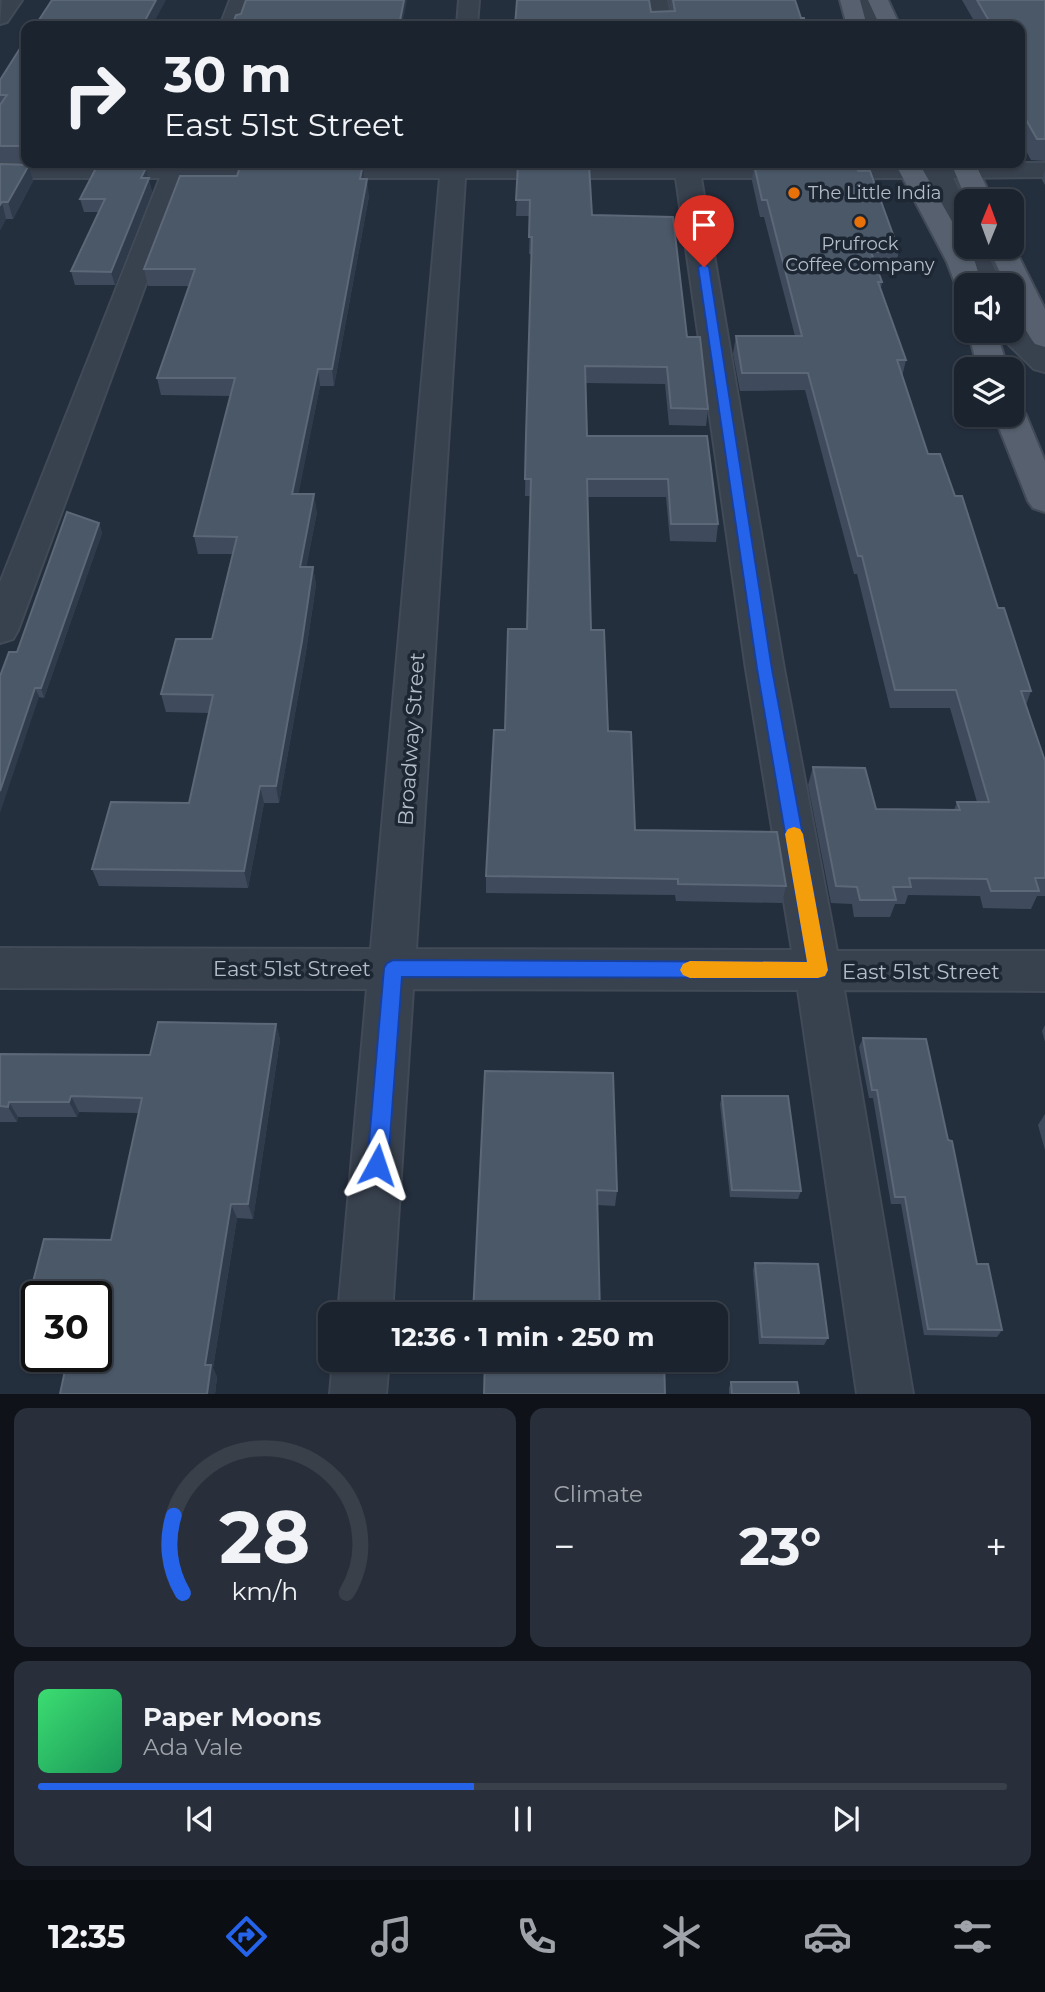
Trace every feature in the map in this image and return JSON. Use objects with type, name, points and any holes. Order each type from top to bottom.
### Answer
[{"type":"main road","points":[[849,0],[855,21]]},
{"type":"main road","points":[[878,0],[888,21]]},
{"type":"main road","points":[[923,168],[964,273]]},
{"type":"main road","points":[[966,168],[975,189]]},
{"type":"main road","points":[[1007,259],[1045,338]]},
{"type":"main road","points":[[1015,427],[1045,501]]},
{"type":"street","points":[[0,18],[12,0]]},
{"type":"street","points":[[232,21],[240,0]]},
{"type":"street","points":[[467,21],[469,0]]},
{"type":"street","points":[[657,0],[661,21]]},
{"type":"street","points":[[865,0],[874,21]]},
{"type":"street","points":[[0,171],[133,168]]},
{"type":"street","points":[[0,630],[177,168]]},
{"type":"street","name":"Broadway Street","points":[[366,1302],[454,168]]},
{"type":"street","points":[[687,168],[765,669],[818,970],[885,1394]]},
{"type":"street","points":[[923,168],[954,216]]},
{"type":"street","points":[[1005,168],[1045,170]]},
{"type":"street","points":[[1022,343],[1045,363]]},
{"type":"street","name":"East 51st Street","points":[[0,968],[1045,971]]},
{"type":"street","points":[[358,1394],[360,1372]]},
{"type":"building","points":[[52,0],[156,0],[145,21],[38,21]]},
{"type":"building","points":[[246,0],[404,0],[400,21],[234,21],[236,15],[241,14]]},
{"type":"building","points":[[517,0],[649,0],[651,12],[675,11],[673,0],[795,0],[801,18],[805,21],[515,21]]},
{"type":"building","points":[[977,0],[1045,0],[1045,139],[1037,139],[1025,118],[1025,21],[989,21]]},
{"type":"building","points":[[21,47],[21,146],[0,146],[0,105],[7,95],[0,95],[0,80]]},
{"type":"building","points":[[0,164],[21,165],[21,168],[27,168],[8,202],[2,202],[0,205]]},
{"type":"building","points":[[96,168],[146,168],[141,178],[149,178],[111,272],[71,271],[105,199],[80,199]]},
{"type":"building","points":[[240,168],[362,168],[360,179],[367,179],[332,369],[318,369],[292,494],[314,494],[300,567],[313,567],[276,786],[260,786],[244,871],[92,869],[111,802],[189,803],[213,695],[161,694],[176,639],[212,639],[237,537],[194,536],[235,378],[157,378],[195,269],[144,269],[180,176],[237,176]]},
{"type":"building","points":[[518,168],[589,168],[592,215],[673,217],[687,337],[700,337],[708,409],[671,408],[667,367],[585,366],[587,436],[707,436],[718,524],[671,524],[668,479],[587,479],[591,630],[604,630],[608,731],[631,732],[635,830],[777,832],[786,886],[678,884],[678,879],[486,876],[494,730],[505,730],[508,629],[527,629],[531,479],[525,479],[532,237],[529,237],[530,200],[516,200]]},
{"type":"building","points":[[755,168],[857,168],[858,171],[870,171],[899,251],[871,252],[882,282],[878,282],[906,360],[897,360],[928,454],[940,454],[955,496],[962,496],[998,608],[1004,608],[1031,691],[1021,691],[1045,761],[1045,878],[1035,878],[1039,891],[991,891],[987,879],[909,878],[911,887],[893,887],[896,900],[860,900],[857,887],[836,886],[813,767],[865,768],[876,809],[960,810],[957,802],[989,802],[956,690],[895,690],[862,556],[858,556],[808,373],[742,373],[736,336],[802,336],[767,200],[762,200]]},
{"type":"building","points":[[67,512],[99,523],[41,688],[35,688],[0,791],[0,676],[9,652],[17,652]]},
{"type":"building","points":[[158,1022],[276,1024],[248,1204],[231,1204],[205,1365],[211,1365],[207,1394],[60,1394],[65,1372],[112,1372],[112,1281],[33,1281],[44,1239],[111,1240],[142,1098],[71,1096],[69,1102],[9,1102],[8,1107],[0,1106],[0,1054],[150,1055]]},
{"type":"building","points":[[863,1038],[926,1039],[948,1140],[952,1141],[977,1264],[988,1264],[1002,1330],[928,1329],[905,1197],[895,1197],[877,1090],[872,1090]]},
{"type":"building","points":[[485,1071],[613,1073],[617,1191],[597,1190],[600,1302],[474,1302]]},
{"type":"building","points":[[722,1096],[788,1096],[801,1191],[732,1190]]},
{"type":"building","points":[[755,1263],[818,1264],[828,1338],[762,1337]]},
{"type":"building","points":[[485,1372],[664,1372],[665,1394],[484,1394]]},
{"type":"building","points":[[731,1382],[797,1382],[799,1394],[732,1394]]},
{"type":"slow traffic","points":[[690,970],[818,970],[794,834]]},
{"type":"place","name":"The Little India","points":[[794,193]]},
{"type":"place","name":"Prufrock Coffee Company","points":[[860,222]]},
{"type":"route","points":[[377,1165],[393,968],[818,970],[765,669],[704,267]]}]
